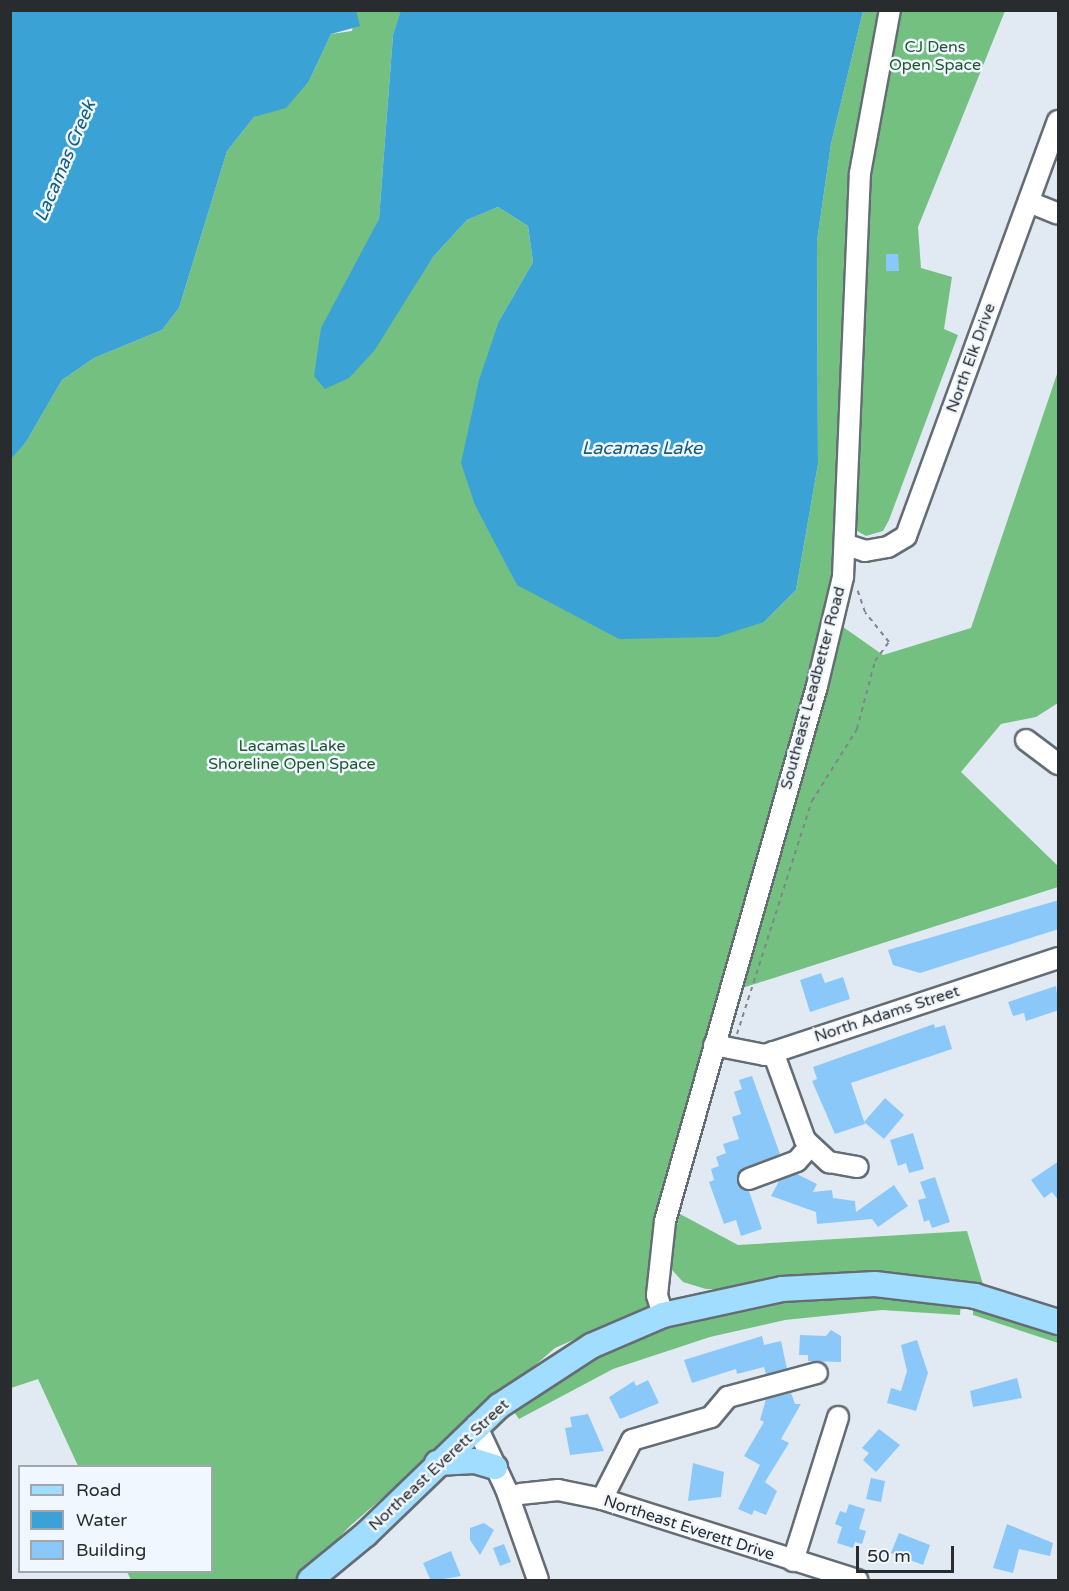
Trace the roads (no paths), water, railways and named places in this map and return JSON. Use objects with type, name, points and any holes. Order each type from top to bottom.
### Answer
[{"type":"main road","name":"Northeast Everett Street","points":[[310,1581],[366,1534],[476,1425],[560,1364],[663,1315],[782,1288],[875,1284],[975,1296],[1059,1323]]},
{"type":"main road","points":[[437,1463],[475,1461],[495,1467]]},
{"type":"street","name":"Southeast Leadbetter Road","points":[[663,1315],[657,1295],[662,1236],[714,1045],[817,687],[843,577],[847,545],[860,173],[890,10]]},
{"type":"street","name":"North Elk Drive","points":[[847,545],[865,551],[888,547],[906,536],[1059,121]]},
{"type":"street","points":[[1029,202],[1059,214]]},
{"type":"street","points":[[1026,740],[1059,764]]},
{"type":"street","name":"North Adams Street","points":[[714,1045],[733,1051],[773,1052],[1059,958]]},
{"type":"street","points":[[773,1052],[799,1128],[810,1146],[829,1162],[858,1167]]},
{"type":"street","points":[[749,1179],[797,1161],[810,1146]]},
{"type":"street","points":[[602,1499],[632,1440],[711,1417],[729,1397],[817,1373]]},
{"type":"street","points":[[793,1561],[838,1417]]},
{"type":"street","points":[[476,1425],[523,1533],[538,1581]]},
{"type":"street","points":[[476,1425],[491,1436],[520,1494],[523,1533]]},
{"type":"street","name":"Northeast Everett Drive","points":[[520,1494],[558,1490],[602,1499],[857,1581]]},
{"type":"water","name":"Lacamas Creek","points":[[11,10],[356,10],[360,26],[331,34],[309,81],[286,108],[254,117],[227,151],[179,308],[162,330],[94,358],[62,380],[26,442],[11,459]]},
{"type":"water","name":"Lacamas Lake","points":[[401,10],[863,11],[831,144],[817,241],[818,464],[796,590],[764,622],[717,637],[619,639],[517,585],[475,505],[461,463],[479,380],[499,321],[533,262],[528,226],[498,207],[467,220],[433,257],[374,351],[349,378],[325,389],[314,376],[321,328],[379,219],[393,35]]},
{"type":"park label","name":"CJ Dens Open Space","points":[[935,56]]},
{"type":"park label","name":"Lacamas Lake Shoreline Open Space","points":[[292,755]]}]
